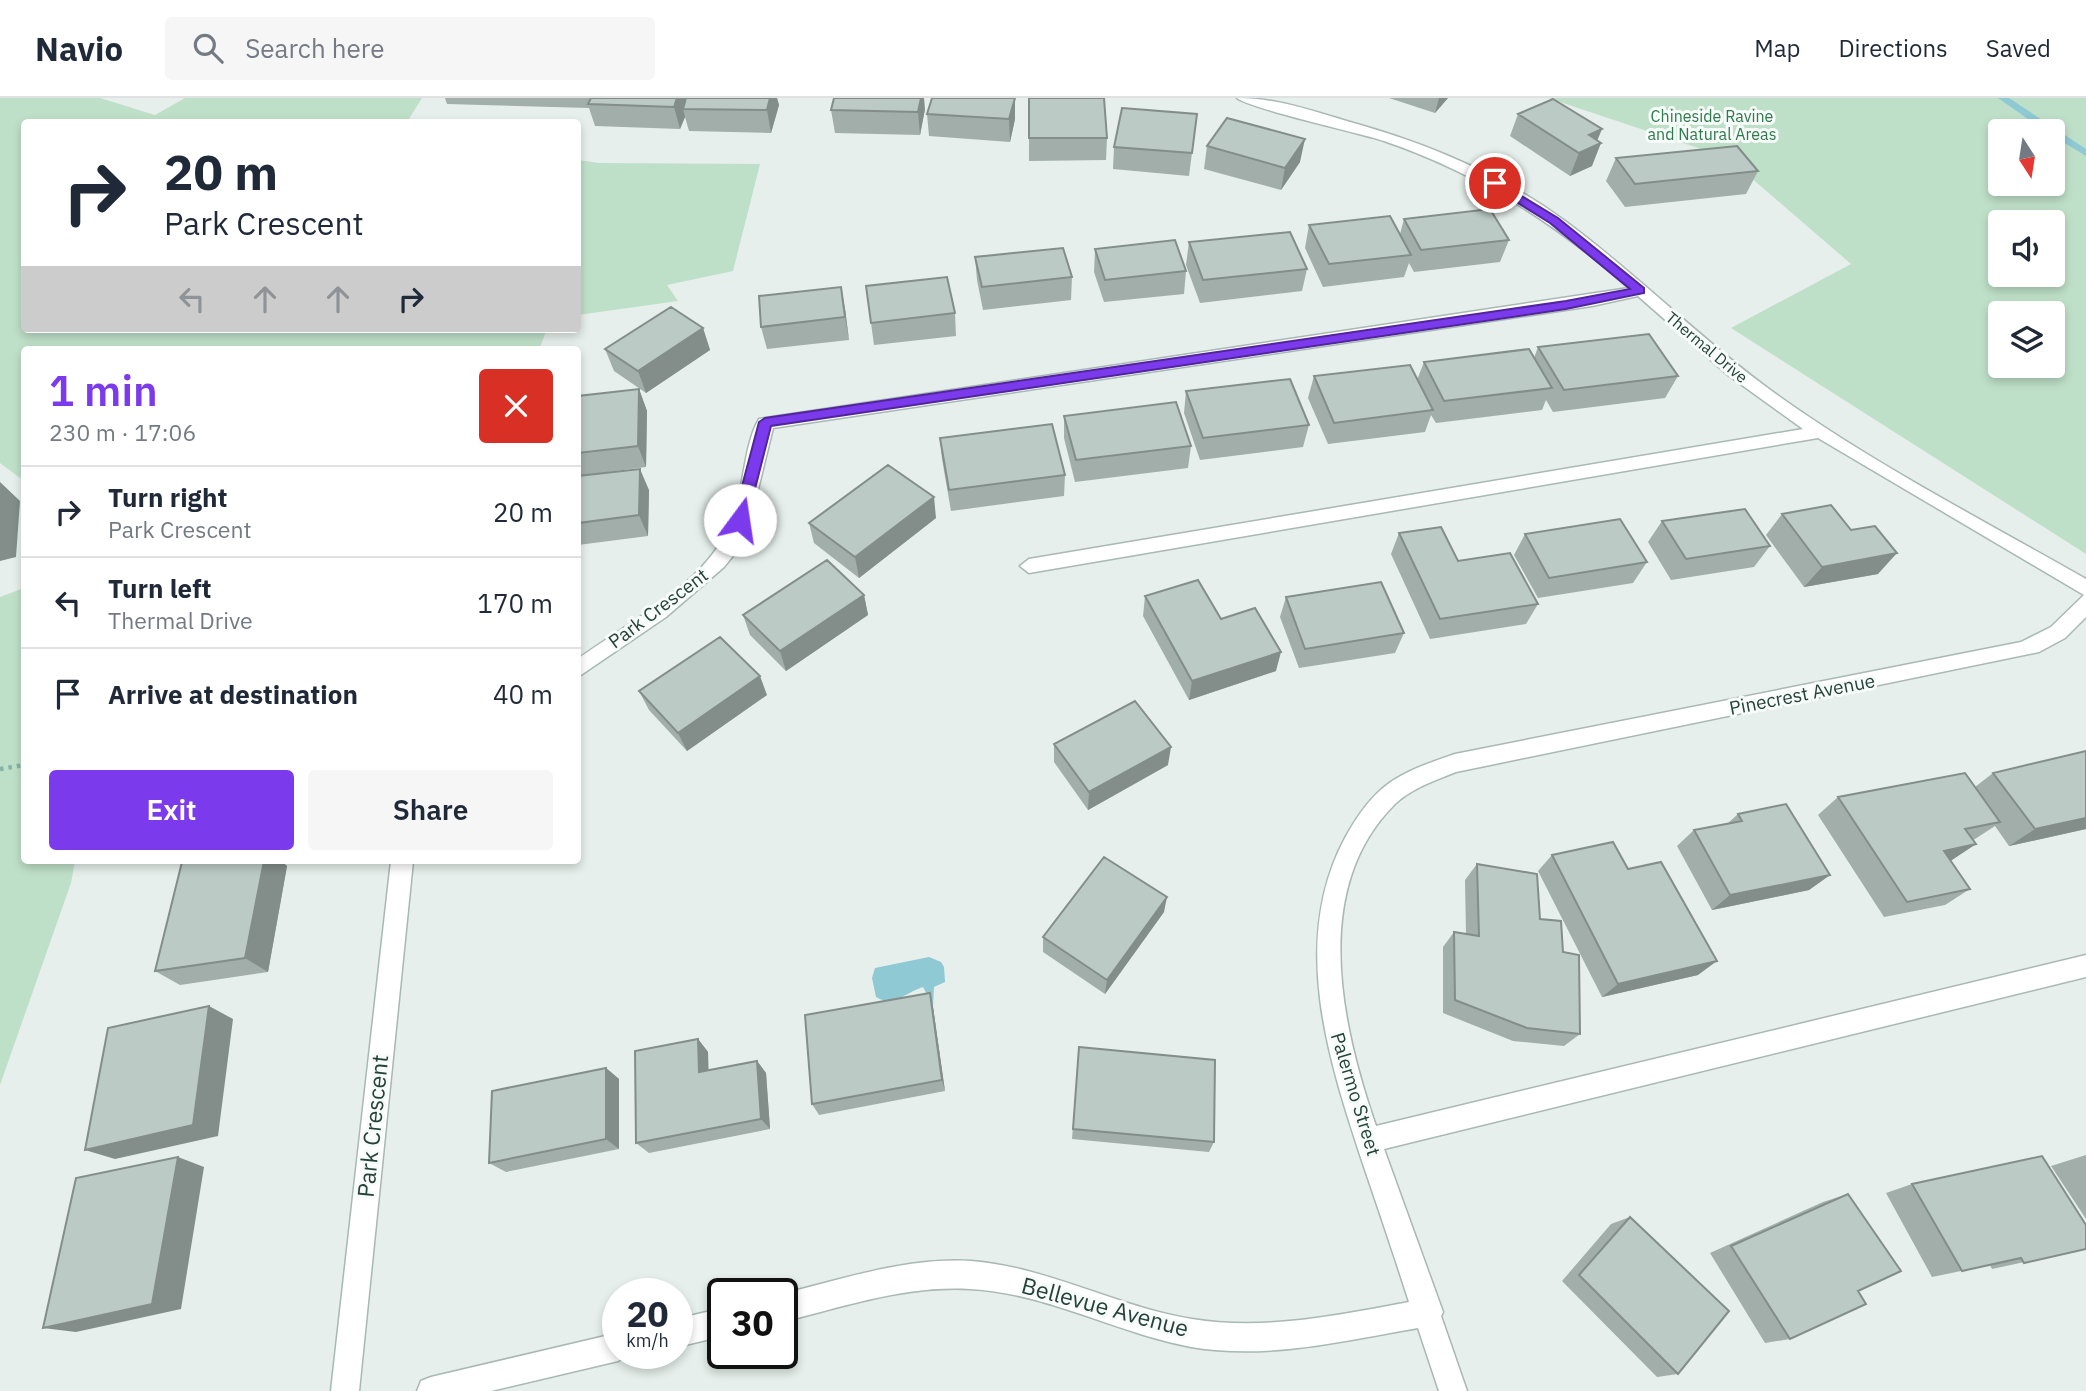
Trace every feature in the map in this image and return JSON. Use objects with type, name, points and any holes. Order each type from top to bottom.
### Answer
[{"type":"street","name":"Thermal Drive","points":[[1244,98],[1388,138],[1474,171],[1554,220],[1640,290],[1720,361],[1819,432],[2086,588]]},
{"type":"street","name":"Park Crescent","points":[[581,667],[673,600],[719,561],[730,546],[740,520],[765,422],[1579,303],[1640,290]]},
{"type":"street","points":[[1029,566],[1819,432]]},
{"type":"street","name":"Pinecrest Avenue","points":[[1500,753],[2021,650],[2041,644],[2067,628],[2086,602]]},
{"type":"street","name":"Palermo Street","points":[[1453,1391],[1429,1312],[1340,1056],[1328,988],[1331,935],[1345,860],[1371,814],[1415,778],[1455,763],[1500,753]]},
{"type":"street","name":"Park Crescent","points":[[345,1391],[402,864]]},
{"type":"street","points":[[1369,1140],[2086,966]]},
{"type":"street","name":"Bellevue Avenue","points":[[798,1304],[875,1286],[970,1275],[1007,1281],[1156,1326],[1222,1337],[1273,1337],[1429,1312]]},
{"type":"street","points":[[431,1391],[602,1351]]},
{"type":"path","points":[[0,769],[21,766]]},
{"type":"green space","points":[[0,98],[100,98],[155,115],[185,98],[422,98],[409,119],[21,119],[21,333],[545,333],[541,346],[21,346],[21,479],[0,463]]},
{"type":"green space","name":"Chineside Ravine and Natural Areas","points":[[1548,98],[2086,98],[2086,554],[1731,328],[1851,264],[1728,158]]},
{"type":"green space","points":[[581,160],[599,163],[760,164],[733,271],[667,285],[678,301],[581,315]]},
{"type":"green space","points":[[21,589],[21,864],[74,864],[71,883],[0,1085],[0,597]]},
{"type":"water","points":[[929,957],[941,962],[944,967],[945,982],[934,987],[933,1006],[923,987],[894,1000],[876,997],[872,978],[875,968]]},
{"type":"building","points":[[591,98],[677,98],[674,107],[588,104]]},
{"type":"building","points":[[686,98],[770,98],[767,110],[683,109]]},
{"type":"building","points":[[834,98],[921,98],[918,112],[831,110]]},
{"type":"building","points":[[932,98],[1015,98],[1009,119],[927,114]]},
{"type":"building","points":[[1029,98],[1104,98],[1107,138],[1029,138]]},
{"type":"building","points":[[1553,99],[1602,129],[1589,135],[1601,143],[1579,153],[1518,114]]},
{"type":"building","points":[[1122,108],[1197,114],[1192,153],[1114,147]]},
{"type":"building","points":[[1227,118],[1305,139],[1285,168],[1207,146]]},
{"type":"building","points":[[1737,146],[1758,171],[1635,184],[1616,158]]},
{"type":"building","points":[[1490,209],[1509,240],[1421,250],[1404,219]]},
{"type":"building","points":[[1390,216],[1411,255],[1329,264],[1309,225]]},
{"type":"building","points":[[1290,232],[1307,269],[1203,280],[1189,242]]},
{"type":"building","points":[[1175,240],[1186,271],[1105,280],[1095,249]]},
{"type":"building","points":[[1063,248],[1072,277],[982,287],[975,257]]},
{"type":"building","points":[[947,277],[955,313],[871,323],[866,286]]},
{"type":"building","points":[[841,287],[845,317],[761,327],[759,296]]},
{"type":"building","points":[[671,307],[703,328],[638,371],[605,349]]},
{"type":"building","points":[[1649,334],[1678,376],[1564,390],[1538,347]]},
{"type":"building","points":[[1529,349],[1552,388],[1444,401],[1424,362]]},
{"type":"building","points":[[1410,365],[1433,410],[1334,423],[1314,376]]},
{"type":"building","points":[[1290,379],[1309,425],[1203,438],[1186,391]]},
{"type":"building","points":[[639,389],[638,446],[581,453],[581,396]]},
{"type":"building","points":[[1176,402],[1191,446],[1076,460],[1064,416]]},
{"type":"building","points":[[1052,424],[1065,475],[949,490],[940,438]]},
{"type":"building","points":[[888,465],[934,497],[855,557],[809,523]]},
{"type":"building","points":[[640,469],[639,515],[581,523],[581,476]]},
{"type":"building","points":[[1831,505],[1851,530],[1875,526],[1897,553],[1822,567],[1782,514]]},
{"type":"building","points":[[1745,509],[1770,546],[1686,559],[1662,521]]},
{"type":"building","points":[[1620,519],[1647,562],[1549,578],[1525,534]]},
{"type":"building","points":[[1441,527],[1458,561],[1510,553],[1538,604],[1440,619],[1399,533]]},
{"type":"building","points":[[827,560],[864,595],[780,651],[743,615]]},
{"type":"building","points":[[1198,580],[1221,619],[1255,608],[1281,652],[1192,681],[1145,596]]},
{"type":"building","points":[[1381,582],[1404,633],[1305,649],[1286,597]]},
{"type":"building","points":[[720,637],[760,676],[678,733],[639,691]]},
{"type":"building","points":[[1135,701],[1171,747],[1089,792],[1054,744]]},
{"type":"building","points":[[2086,751],[2086,818],[2035,829],[1993,773]]},
{"type":"building","points":[[1965,773],[2000,822],[1965,829],[1976,844],[1944,851],[1970,889],[1907,902],[1838,797]]},
{"type":"building","points":[[1786,804],[1830,875],[1730,895],[1694,830],[1742,821],[1738,814]]},
{"type":"building","points":[[1613,842],[1628,869],[1661,862],[1717,961],[1618,984],[1552,855]]},
{"type":"building","points":[[1104,857],[1167,897],[1107,980],[1043,937]]},
{"type":"building","points":[[182,864],[263,864],[245,958],[155,971]]},
{"type":"building","points":[[1477,864],[1537,874],[1540,919],[1561,921],[1563,952],[1579,955],[1580,1034],[1527,1028],[1455,1000],[1454,932],[1479,936]]},
{"type":"building","points":[[930,993],[942,1080],[812,1104],[805,1015]]},
{"type":"building","points":[[209,1006],[193,1125],[85,1150],[108,1028]]},
{"type":"building","points":[[698,1039],[699,1072],[757,1061],[761,1119],[636,1143],[635,1051]]},
{"type":"building","points":[[1079,1047],[1215,1060],[1214,1142],[1073,1129]]},
{"type":"building","points":[[606,1068],[606,1139],[489,1163],[492,1091]]},
{"type":"building","points":[[2042,1156],[2086,1225],[2086,1249],[2024,1263],[2021,1258],[1962,1271],[1912,1184]]},
{"type":"building","points":[[178,1157],[152,1304],[43,1328],[76,1178]]},
{"type":"building","points":[[1848,1194],[1901,1271],[1858,1291],[1866,1304],[1790,1339],[1731,1246]]},
{"type":"building","points":[[1630,1217],[1729,1311],[1678,1374],[1579,1275]]},
{"type":"waterway","points":[[2003,98],[2034,119]]},
{"type":"waterway","points":[[2065,140],[2086,153]]},
{"type":"route","points":[[740,520],[765,422],[1566,305],[1640,290],[1554,220],[1495,183]]}]
